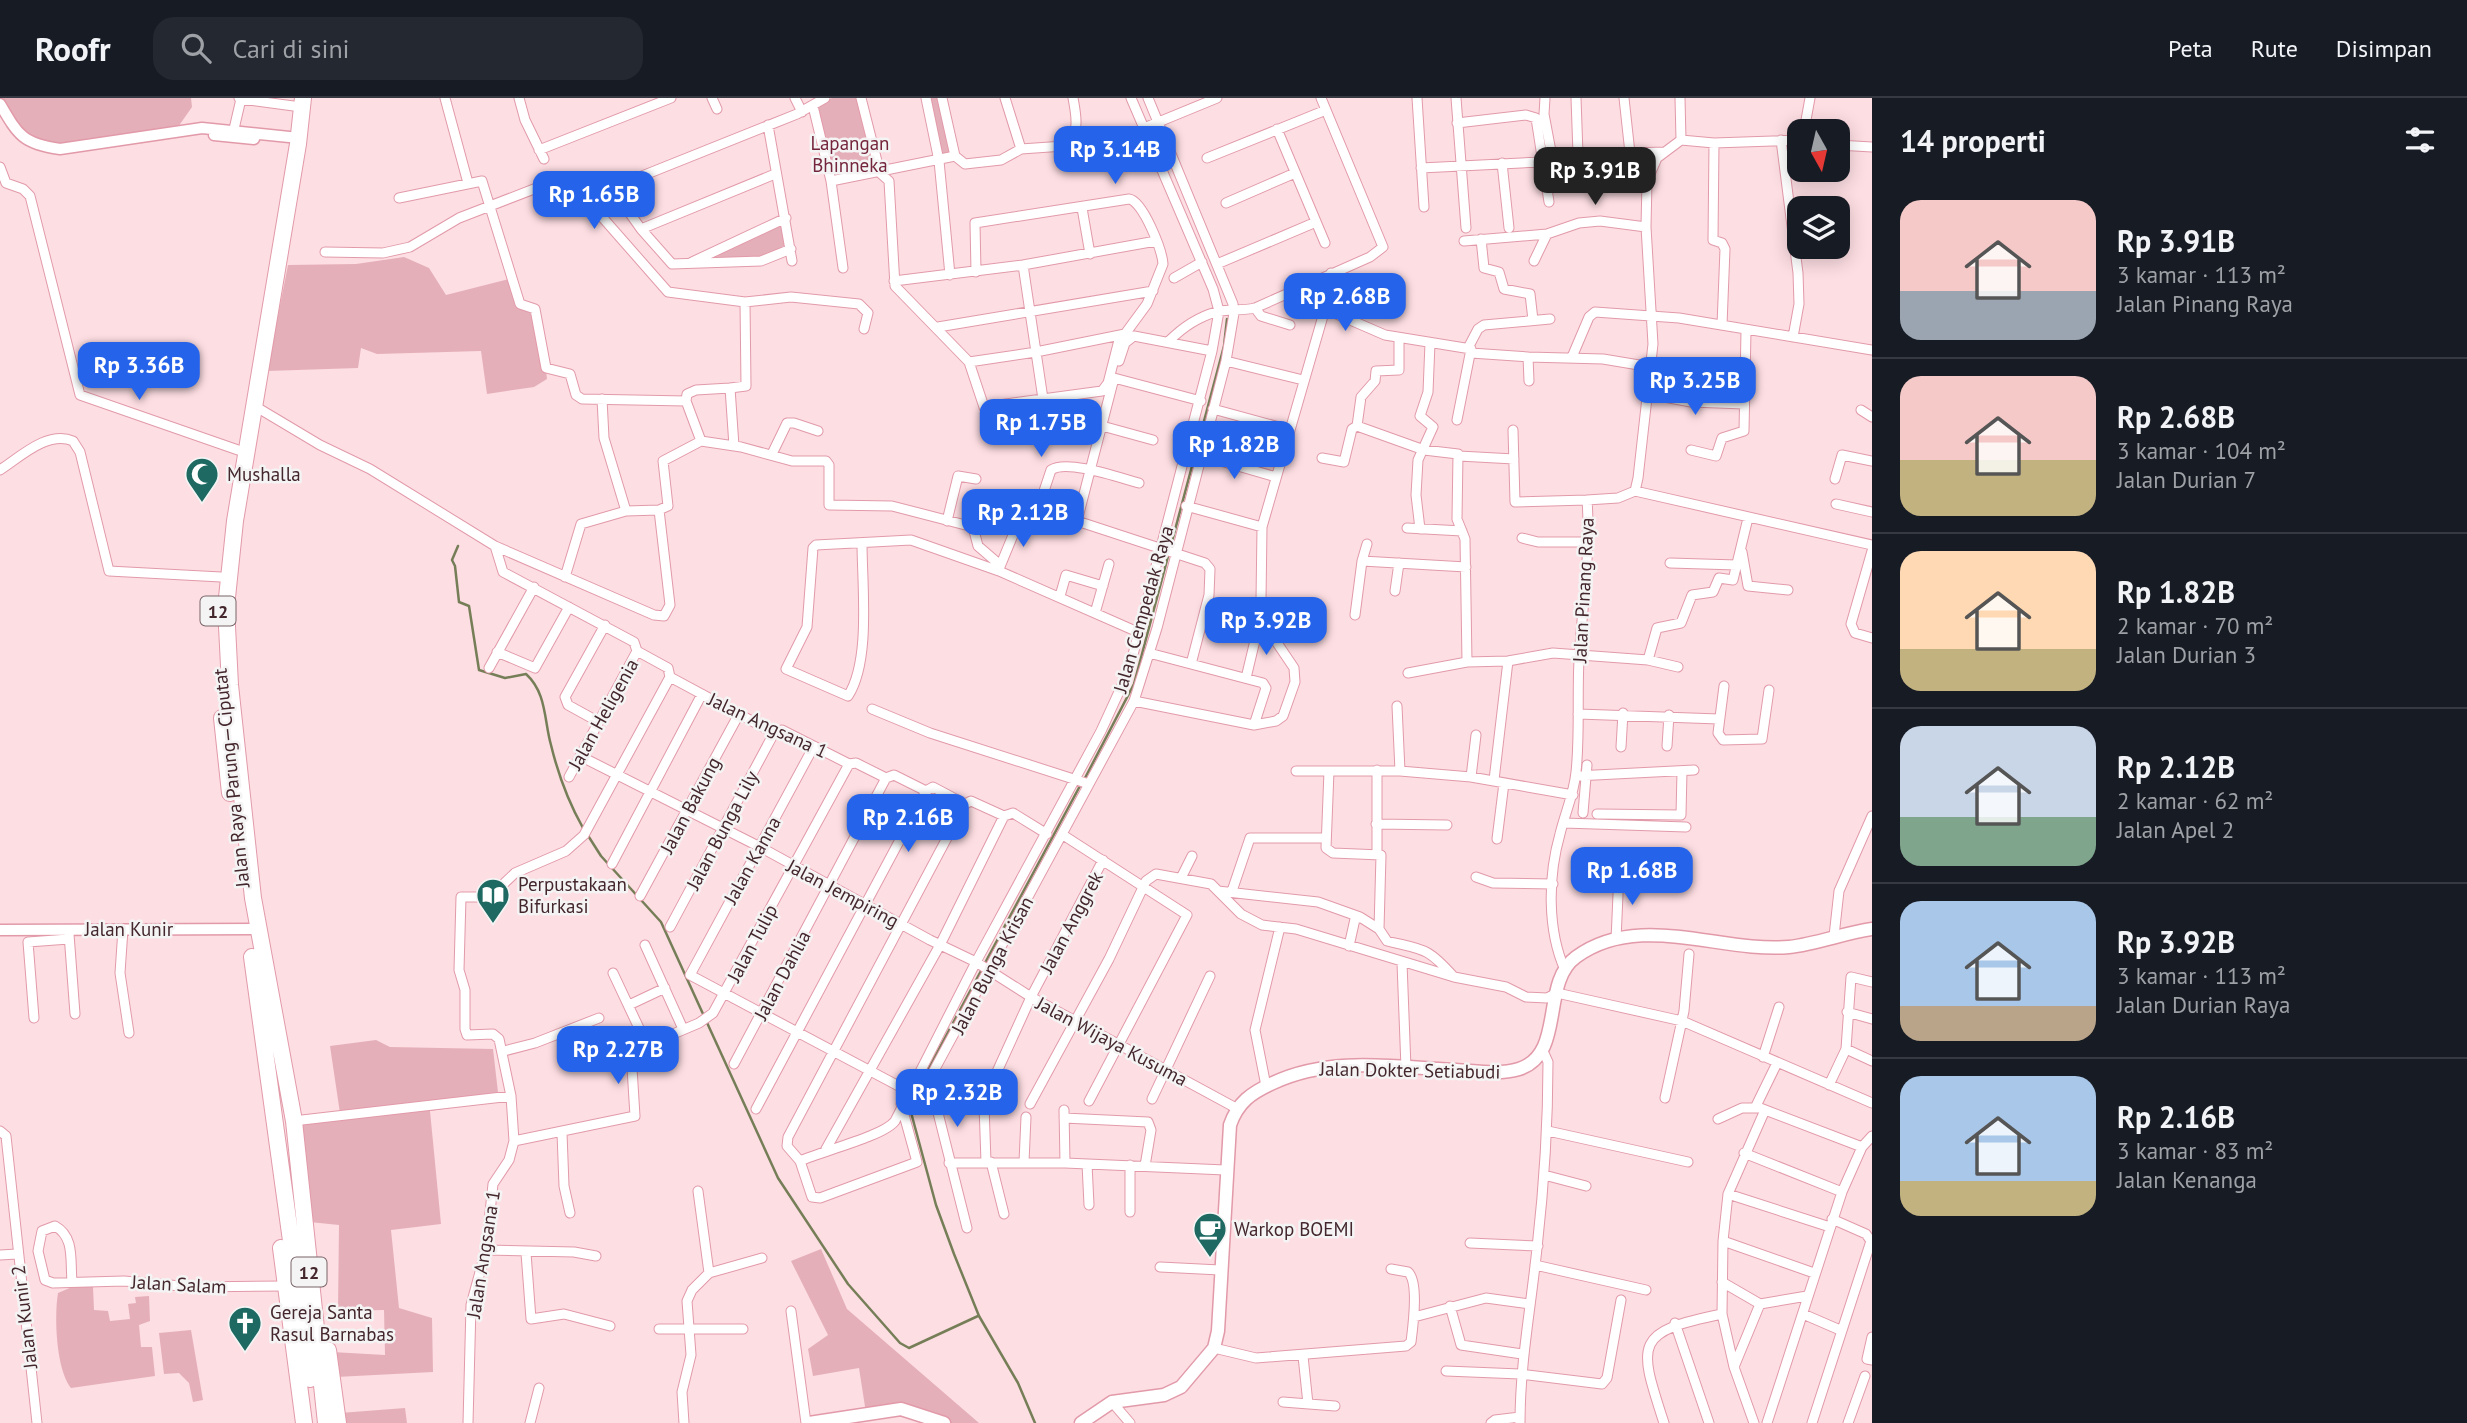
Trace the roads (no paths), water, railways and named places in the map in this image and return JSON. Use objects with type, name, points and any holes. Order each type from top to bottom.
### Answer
[{"type":"highway","name":"Jalan Raya Parung—Ciputat","points":[[274,1119],[236,754],[226,607],[235,521],[294,140],[297,103]]},
{"type":"highway","name":"Jalan Raya Parung—Ciputat","points":[[294,140],[238,450],[221,577],[218,675],[225,759],[253,929],[296,1116]]},
{"type":"highway","name":"12","points":[[296,1116],[327,1423]]},
{"type":"highway","points":[[296,1116],[338,1423]]},
{"type":"highway","name":"12","points":[[274,1119],[317,1423]]},
{"type":"highway","points":[[274,1119],[270,1147],[304,1423]]},
{"type":"main road","points":[[1543,1051],[1565,970],[1581,954],[1616,940],[1662,936],[1788,947],[1834,933],[1872,929]]},
{"type":"main road","name":"Jalan Dokter Setiabudi","points":[[1236,1108],[1251,1093],[1289,1075],[1324,1067],[1511,1071],[1530,1064],[1543,1051]]},
{"type":"main road","points":[[1082,1423],[1112,1402],[1176,1390],[1189,1379],[1214,1348],[1217,1340],[1225,1170],[1230,1125],[1236,1108]]},
{"type":"main road","points":[[808,1423],[865,1418],[901,1409],[944,1423]]},
{"type":"street","points":[[445,98],[468,183]]},
{"type":"street","points":[[519,98],[525,120],[542,155],[671,98]]},
{"type":"street","points":[[712,98],[717,109]]},
{"type":"street","points":[[795,98],[802,112]]},
{"type":"street","points":[[790,249],[761,261],[669,263],[612,188],[802,112],[825,98]]},
{"type":"street","points":[[861,98],[880,173],[890,181],[894,281],[899,291],[938,327],[969,362],[984,407],[1102,391],[1108,383],[1121,336],[1136,321],[1163,264],[1142,209],[1133,199],[975,223],[976,272]]},
{"type":"street","points":[[926,98],[939,160],[950,275]]},
{"type":"street","points":[[942,98],[955,156],[965,164],[1001,160],[1021,149],[1060,148],[1070,142],[1077,124],[1073,98]]},
{"type":"street","points":[[1005,98],[1021,149]]},
{"type":"street","name":"Jalan Cempedak Raya","points":[[1047,834],[1119,696],[1140,633],[1212,351],[1219,311],[1202,262],[1131,98]]},
{"type":"street","points":[[1148,98],[1217,264],[1234,313]]},
{"type":"street","points":[[1144,128],[1217,98]]},
{"type":"street","points":[[1169,341],[1193,322],[1219,311],[1234,313],[1255,308],[1370,257],[1383,247],[1321,98]]},
{"type":"street","points":[[1417,98],[1424,207]]},
{"type":"street","points":[[1456,98],[1459,166],[1466,228]]},
{"type":"street","points":[[1545,98],[1544,114],[1552,161],[1549,202]]},
{"type":"street","points":[[1576,98],[1578,154]]},
{"type":"street","points":[[1624,98],[1630,153]]},
{"type":"street","points":[[1680,98],[1681,140]]},
{"type":"street","points":[[1806,119],[1810,98]]},
{"type":"street","points":[[234,129],[239,99],[297,103]]},
{"type":"street","points":[[0,104],[22,138],[42,147],[60,149],[94,146],[182,129],[234,129],[294,140]]},
{"type":"street","points":[[813,106],[831,181],[843,268]]},
{"type":"street","points":[[1208,158],[1326,110]]},
{"type":"street","points":[[0,115],[18,142],[38,152],[57,154],[193,133],[294,140]]},
{"type":"street","points":[[1457,123],[1532,116],[1539,122],[1552,161]]},
{"type":"street","points":[[768,125],[792,261]]},
{"type":"street","points":[[1277,129],[1325,243]]},
{"type":"street","points":[[1782,139],[1798,273],[1799,304],[1793,337]]},
{"type":"street","points":[[1787,139],[1714,143],[1681,140],[1652,164],[1647,181],[1646,227],[1653,319],[1651,368],[1635,491],[1872,545]]},
{"type":"street","points":[[1714,143],[1713,240],[1722,243],[1725,249],[1722,325]]},
{"type":"street","points":[[1850,146],[1872,147]]},
{"type":"street","points":[[1421,169],[1552,161],[1587,164],[1630,153],[1665,152]]},
{"type":"street","points":[[1552,161],[1578,154],[1608,157]]},
{"type":"street","points":[[831,181],[955,156]]},
{"type":"street","points":[[1502,163],[1509,228]]},
{"type":"street","points":[[0,167],[3,184],[23,189],[30,196],[68,343],[77,389],[87,400],[238,450]]},
{"type":"street","points":[[1226,203],[1295,173]]},
{"type":"street","points":[[641,229],[775,174]]},
{"type":"street","points":[[399,198],[482,181],[520,304],[535,309],[540,321],[546,368],[570,374],[576,395],[582,399],[686,401]]},
{"type":"street","points":[[325,252],[383,253],[410,247],[459,218],[491,208],[552,182],[565,181],[574,185],[664,289],[676,295],[745,302],[791,297],[859,304],[868,313],[864,329]]},
{"type":"street","points":[[1082,208],[1090,254]]},
{"type":"street","points":[[689,264],[786,218]]},
{"type":"street","points":[[1464,241],[1547,234],[1579,223],[1600,221],[1646,227]]},
{"type":"street","points":[[1217,264],[1316,222]]},
{"type":"street","points":[[1534,261],[1547,234]]},
{"type":"street","points":[[1481,239],[1484,268],[1499,272],[1504,289],[1530,294],[1533,320]]},
{"type":"street","points":[[894,281],[1023,265],[1156,241]]},
{"type":"street","points":[[1174,278],[1202,262]]},
{"type":"street","points":[[1023,265],[1043,399]]},
{"type":"street","points":[[1134,701],[1254,725],[1276,721],[1283,716],[1295,682],[1294,668],[1265,625],[1261,600],[1262,527],[1325,309],[1332,273]]},
{"type":"street","points":[[938,327],[1153,290]]},
{"type":"street","points":[[701,441],[686,401],[687,394],[696,390],[746,386],[745,302]]},
{"type":"street","points":[[1255,308],[1261,316],[1290,325]]},
{"type":"street","points":[[1325,309],[1369,326],[1379,333],[1469,351],[1528,357],[1573,357],[1651,368]]},
{"type":"street","name":"Jalan Bunga Krisan","points":[[908,1091],[919,1092],[925,1089],[1134,701],[1226,361],[1234,313]]},
{"type":"street","points":[[1573,357],[1592,314],[1653,319],[1679,318],[1872,350]]},
{"type":"street","points":[[1457,420],[1469,351],[1478,329],[1484,325],[1550,319]]},
{"type":"street","points":[[1691,450],[1716,456],[1722,438],[1744,431],[1746,331]]},
{"type":"street","points":[[969,362],[1121,336]]},
{"type":"street","points":[[1077,521],[1125,343],[1134,336],[1212,351]]},
{"type":"street","points":[[1322,458],[1345,461],[1352,429],[1357,426],[1361,397],[1375,381],[1376,371],[1399,370],[1399,338]]},
{"type":"street","points":[[1420,529],[1416,476],[1418,460],[1433,427],[1420,416],[1428,392],[1430,343]]},
{"type":"street","points":[[1528,357],[1529,381]]},
{"type":"street","points":[[1226,361],[1303,380]]},
{"type":"street","points":[[1114,378],[1199,400]]},
{"type":"street","points":[[730,388],[734,446]]},
{"type":"street","points":[[1648,394],[1721,405],[1744,404]]},
{"type":"street","points":[[602,399],[604,438],[626,511]]},
{"type":"street","points":[[253,405],[387,479],[495,546],[654,615],[667,615],[670,605],[659,510]]},
{"type":"street","points":[[1213,408],[1290,430]]},
{"type":"street","points":[[1861,411],[1872,416]]},
{"type":"street","points":[[772,454],[787,423],[818,431]]},
{"type":"street","points":[[1102,426],[1153,440]]},
{"type":"street","points":[[1357,426],[1424,450],[1456,453],[1459,456],[1514,459]]},
{"type":"street","points":[[1513,430],[1515,502],[1587,500]]},
{"type":"street","points":[[0,470],[42,443],[55,439],[73,441],[80,452],[109,571],[221,577]]},
{"type":"street","points":[[565,577],[581,524],[626,511],[659,510],[668,506],[663,461],[701,441],[772,454],[792,461],[829,463],[829,505],[880,505],[973,527],[978,546],[1000,568]]},
{"type":"street","points":[[1200,455],[1276,477]]},
{"type":"street","points":[[1835,479],[1842,455],[1872,461]]},
{"type":"street","points":[[1459,456],[1457,519],[1465,539],[1467,662]]},
{"type":"street","points":[[1037,512],[1051,470],[1058,466],[1090,470],[1139,483]]},
{"type":"street","points":[[947,521],[958,476],[976,479]]},
{"type":"street","name":"Jalan Pinang Raya","points":[[1565,970],[1555,944],[1553,884],[1560,832],[1573,795],[1576,776],[1587,500],[1618,498],[1635,491]]},
{"type":"street","points":[[1836,504],[1872,512]]},
{"type":"street","points":[[1186,506],[1262,527]]},
{"type":"street","points":[[1000,568],[1023,511],[1077,521],[1205,563],[1210,569],[1209,595],[1191,664]]},
{"type":"street","points":[[1648,660],[1657,628],[1681,623],[1692,595],[1713,592],[1719,578],[1734,580],[1748,518]]},
{"type":"street","points":[[1407,528],[1462,531]]},
{"type":"street","points":[[1522,538],[1538,542],[1587,541]]},
{"type":"street","points":[[862,543],[862,640],[855,687],[848,696],[786,669],[807,627],[814,546],[862,543],[911,540],[1000,568],[1140,633]]},
{"type":"street","points":[[1355,615],[1367,544]]},
{"type":"street","name":"Jalan Angsana 1","points":[[495,546],[503,572],[634,642],[637,651],[668,668],[670,677],[775,733],[782,730],[849,764],[856,763],[886,778],[894,775],[926,791],[933,788],[965,804],[971,801],[1004,816],[1013,813],[1047,834]]},
{"type":"street","points":[[1741,547],[1748,586],[1788,590]]},
{"type":"street","points":[[1872,551],[1852,629],[1872,638]]},
{"type":"street","points":[[1362,561],[1466,567]]},
{"type":"street","points":[[1395,591],[1399,563]]},
{"type":"street","points":[[1670,563],[1737,565]]},
{"type":"street","points":[[1095,612],[1109,564]]},
{"type":"street","points":[[1060,596],[1066,575],[1103,586]]},
{"type":"street","points":[[489,668],[534,587]]},
{"type":"street","points":[[497,652],[535,668],[569,607]]},
{"type":"street","points":[[1204,620],[1257,632]]},
{"type":"street","points":[[597,721],[568,705],[565,697],[605,625]]},
{"type":"street","points":[[1246,678],[1257,632],[1265,625]]},
{"type":"street","name":"Jalan Heligenia","points":[[569,777],[637,651]]},
{"type":"street","points":[[1149,653],[1263,683],[1266,688],[1254,725]]},
{"type":"street","points":[[1408,673],[1467,662],[1508,661],[1553,653],[1648,660],[1678,667]]},
{"type":"street","points":[[1497,839],[1508,661]]},
{"type":"street","points":[[599,1018],[535,1043],[504,1051],[499,1039],[493,1034],[466,1033],[466,990],[459,970],[461,897],[478,897],[496,891],[515,873],[566,851],[586,832],[670,677]]},
{"type":"street","points":[[1724,686],[1718,733],[1723,740],[1762,739],[1769,690]]},
{"type":"street","points":[[612,864],[702,694]]},
{"type":"street","points":[[1396,706],[1400,771]]},
{"type":"street","points":[[872,709],[930,733],[1089,784]]},
{"type":"street","points":[[1621,747],[1623,713]]},
{"type":"street","points":[[1578,714],[1623,713],[1719,719]]},
{"type":"street","name":"Jalan Bakung","points":[[640,896],[739,714]]},
{"type":"street","points":[[1667,746],[1669,715]]},
{"type":"street","name":"Jalan Bunga Lily","points":[[670,927],[775,733]]},
{"type":"street","points":[[1471,777],[1476,735]]},
{"type":"street","name":"Jalan Kanna","points":[[725,993],[690,975],[814,746]]},
{"type":"street","name":"Jalan Jempiring","points":[[580,757],[760,847],[902,925],[976,962]]},
{"type":"street","name":"Jalan Tulip","points":[[683,1029],[708,1018],[725,993],[849,764]]},
{"type":"street","points":[[1583,813],[1587,765]]},
{"type":"street","points":[[1296,771],[1377,770],[1471,777],[1573,795]]},
{"type":"street","points":[[1377,770],[1377,852],[1383,860],[1379,929]]},
{"type":"street","points":[[1576,776],[1694,770]]},
{"type":"street","points":[[1329,771],[1326,848],[1333,853],[1377,852]]},
{"type":"street","points":[[1597,814],[1681,815],[1682,771]]},
{"type":"street","name":"Jalan Dahlia","points":[[734,1064],[886,778]]},
{"type":"street","points":[[756,1109],[926,791]]},
{"type":"street","points":[[901,1104],[917,1158],[913,1164],[815,1199],[800,1161],[786,1141],[965,804]]},
{"type":"street","points":[[826,1149],[940,945],[1004,816]]},
{"type":"street","points":[[1834,933],[1841,884],[1872,816]]},
{"type":"street","points":[[1564,823],[1686,827]]},
{"type":"street","points":[[1376,824],[1447,825]]},
{"type":"street","points":[[800,1161],[826,1149],[891,1127],[976,962],[1047,834]]},
{"type":"street","points":[[1063,835],[1146,886],[1187,915],[1089,1101]]},
{"type":"street","points":[[1232,891],[1250,838],[1325,838]]},
{"type":"street","points":[[1182,876],[1192,856]]},
{"type":"street","name":"Jalan Anggrek","points":[[988,1162],[985,1101],[1031,997],[1103,860]]},
{"type":"street","points":[[1616,940],[1619,872]]},
{"type":"street","points":[[1030,1104],[1146,886],[1146,881],[1156,874],[1182,876],[1211,884],[1241,914],[1262,925],[1280,927],[1454,977],[1507,987],[1526,997],[1547,998],[1557,993],[1682,1021],[1872,1103]]},
{"type":"street","points":[[1476,877],[1493,883],[1553,884]]},
{"type":"street","points":[[1218,891],[1318,902],[1360,917],[1379,929],[1387,941],[1425,949],[1434,954],[1454,977]]},
{"type":"street","points":[[1349,946],[1355,919],[1360,917]]},
{"type":"street","points":[[1266,1086],[1255,1030],[1280,927]]},
{"type":"street","points":[[123,929],[120,973],[129,1032]]},
{"type":"street","name":"Jalan Kunir","points":[[0,930],[69,934],[123,929],[253,929]]},
{"type":"street","points":[[34,1018],[28,942],[69,934],[75,1014]]},
{"type":"street","points":[[514,1140],[562,1133],[635,1115],[630,1055],[634,1048],[683,1029],[645,945]]},
{"type":"street","points":[[1665,1098],[1682,1021],[1689,954]]},
{"type":"street","name":"Jalan Wijaya Kusuma","points":[[976,962],[1075,1022],[1236,1108]]},
{"type":"street","points":[[1402,962],[1406,1068]]},
{"type":"street","points":[[613,973],[646,1043]]},
{"type":"street","points":[[1152,1099],[1210,976]]},
{"type":"street","points":[[1829,1085],[1846,1049],[1851,977],[1872,982]]},
{"type":"street","points":[[629,1005],[664,988]]},
{"type":"street","points":[[725,993],[908,1091]]},
{"type":"street","points":[[1763,1057],[1779,1007]]},
{"type":"street","points":[[1847,1012],[1872,1019]]},
{"type":"street","points":[[1846,1049],[1872,1061]]},
{"type":"street","name":"Jalan Angsana 1","points":[[468,1423],[471,1305],[486,1250],[494,1184],[509,1160],[514,1140],[504,1051]]},
{"type":"street","points":[[1491,1423],[1520,1420],[1520,1374],[1538,1246],[1548,1131],[1548,1062],[1543,1051]]},
{"type":"street","points":[[1754,1423],[1734,1367],[1722,1314],[1723,1241],[1728,1194],[1777,1063]]},
{"type":"street","points":[[296,1116],[511,1096]]},
{"type":"street","points":[[935,1101],[967,1228]]},
{"type":"street","points":[[1718,1119],[1742,1108],[1760,1109],[1862,1147]]},
{"type":"street","points":[[1065,1163],[1064,1114],[1146,1120],[1151,1130],[1145,1166]]},
{"type":"street","points":[[1024,1162],[1026,1117]]},
{"type":"street","name":"Jalan Kunir 2","points":[[0,1131],[6,1136],[37,1423]]},
{"type":"street","points":[[1548,1131],[1688,1162]]},
{"type":"street","points":[[562,1133],[565,1186],[570,1213]]},
{"type":"street","points":[[1767,1423],[1842,1192],[1862,1147],[1872,1136]]},
{"type":"street","points":[[1744,1153],[1842,1192]]},
{"type":"street","points":[[988,1162],[1004,1214]]},
{"type":"street","points":[[949,1163],[1065,1163],[1225,1170]]},
{"type":"street","points":[[1087,1164],[1088,1205]]},
{"type":"street","points":[[1130,1165],[1130,1212]]},
{"type":"street","points":[[1544,1175],[1586,1186]]},
{"type":"street","points":[[698,1191],[709,1273]]},
{"type":"street","points":[[1728,1194],[1866,1234],[1871,1241],[1812,1423]]},
{"type":"street","name":"Jalan Salam","points":[[72,1281],[69,1240],[63,1230],[55,1226],[42,1231],[38,1240],[43,1275],[54,1283],[124,1281],[192,1287],[286,1286]]},
{"type":"street","points":[[1723,1241],[1814,1273]]},
{"type":"street","points":[[1470,1243],[1538,1246]]},
{"type":"street","points":[[486,1250],[574,1252],[596,1256]]},
{"type":"street","points":[[526,1253],[531,1319],[564,1314],[610,1326]]},
{"type":"street","points":[[0,1255],[17,1254]]},
{"type":"street","points":[[684,1423],[682,1392],[691,1355],[688,1296],[709,1273],[762,1258]]},
{"type":"street","points":[[1535,1265],[1646,1290]]},
{"type":"street","points":[[1160,1267],[1220,1270]]},
{"type":"street","points":[[1214,1348],[1250,1357],[1303,1356],[1406,1346],[1411,1342],[1414,1317],[1412,1275],[1391,1269]]},
{"type":"street","points":[[1721,1282],[1760,1304],[1807,1296]]},
{"type":"street","points":[[1414,1317],[1486,1298],[1530,1304]]},
{"type":"street","points":[[1446,1371],[1520,1374],[1605,1382],[1621,1300]]},
{"type":"street","points":[[1734,1367],[1760,1304]]},
{"type":"street","points":[[1450,1306],[1461,1345],[1522,1354]]},
{"type":"street","points":[[791,1311],[808,1423]]},
{"type":"street","points":[[1664,1423],[1645,1364],[1657,1335],[1675,1323],[1722,1314]]},
{"type":"street","points":[[1803,1314],[1840,1330]]},
{"type":"street","points":[[1675,1323],[1709,1423]]},
{"type":"street","points":[[659,1329],[743,1329]]},
{"type":"street","points":[[1872,1337],[1867,1359],[1872,1360]]},
{"type":"street","points":[[1303,1356],[1308,1404]]},
{"type":"street","points":[[1848,1423],[1865,1376]]},
{"type":"street","points":[[530,1423],[539,1388]]},
{"type":"street","points":[[1112,1402],[1130,1423]]},
{"type":"street","points":[[1283,1402],[1335,1406]]},
{"type":"waterway","points":[[1085,778],[1134,684],[1224,346],[1227,319]]},
{"type":"waterway","points":[[458,546],[452,560],[459,602],[469,606],[479,670],[505,678],[526,674],[533,682],[544,708],[561,777],[583,828]]},
{"type":"waterway","points":[[985,963],[1081,784]]},
{"type":"waterway","points":[[587,834],[601,856],[661,922],[778,1178],[848,1284],[900,1343],[909,1348],[978,1316]]},
{"type":"waterway","points":[[917,1090],[982,969]]},
{"type":"waterway","points":[[914,1095],[909,1105],[936,1205],[954,1254],[979,1316],[1018,1383],[1035,1423]]},
{"type":"place","name":"Mushalla","points":[[202,504]]},
{"type":"place","name":"Perpustakaan Bifurkasi","points":[[493,925]]},
{"type":"place","name":"Warkop BOEMI","points":[[1210,1259]]},
{"type":"place","name":"Gereja Santa Rasul Barnabas","points":[[245,1353]]},
{"type":"park label","name":"Lapangan Bhinneka","points":[[850,154]]}]
